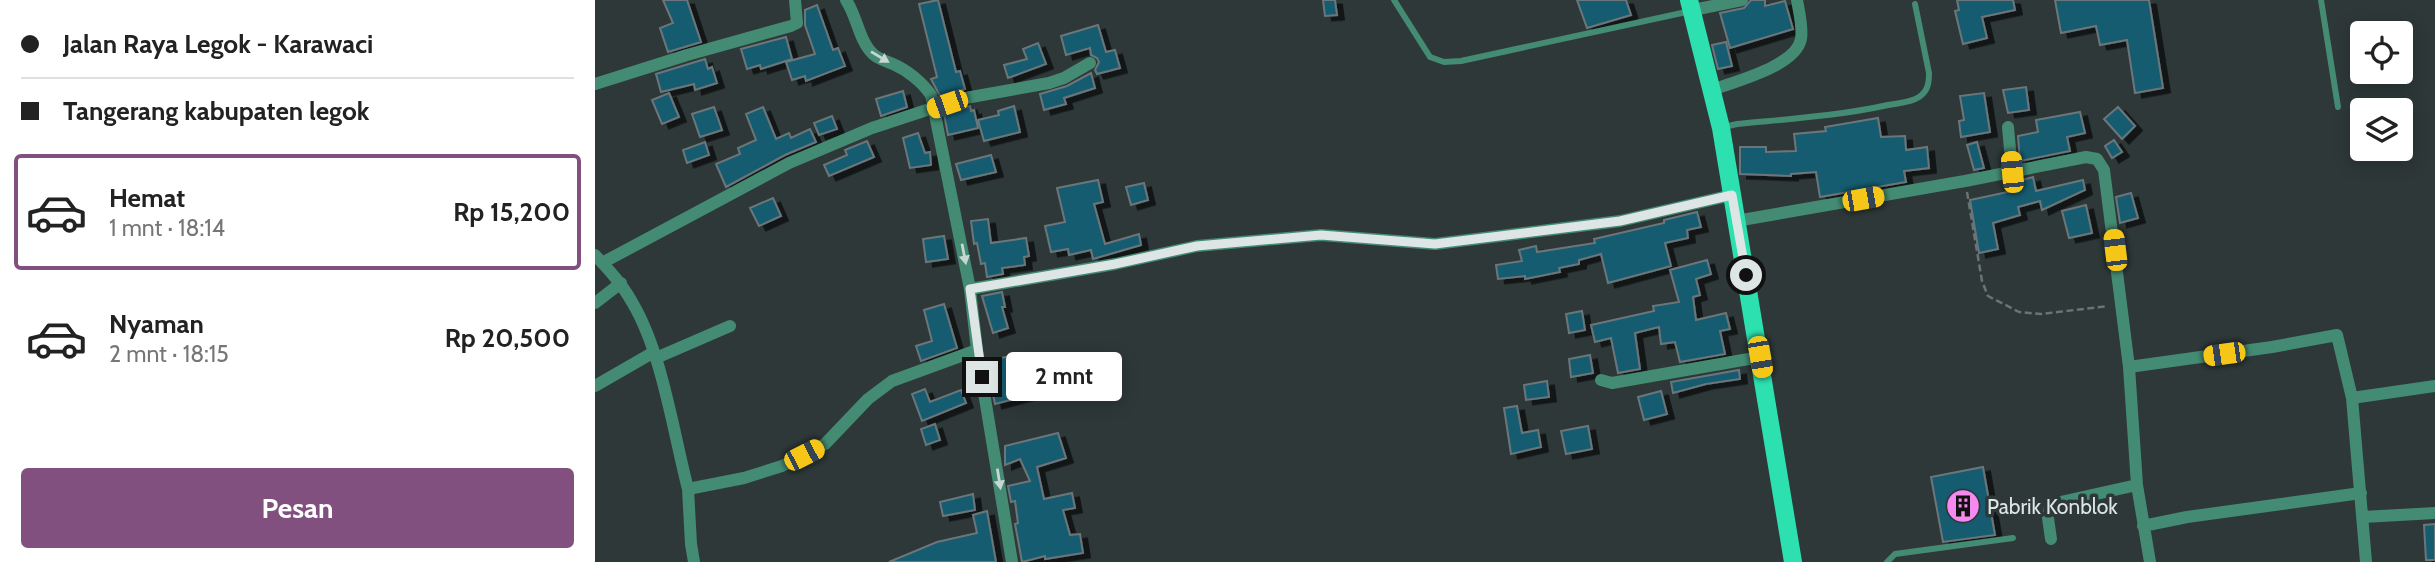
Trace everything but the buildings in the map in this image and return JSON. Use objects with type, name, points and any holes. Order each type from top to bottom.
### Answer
[{"type":"main road","points":[[1691,5],[1721,128],[1793,562]]},
{"type":"street","points":[[595,84],[791,26],[797,23],[798,18],[795,0]]},
{"type":"street","points":[[846,0],[854,12],[863,39],[874,56],[896,65],[931,95],[970,289],[977,350],[1012,562]]},
{"type":"street","points":[[1691,5],[1742,0]]},
{"type":"street","points":[[1712,90],[1768,69],[1791,57],[1799,47],[1802,36],[1797,0]]},
{"type":"street","points":[[694,562],[688,489],[655,355],[634,304],[599,259],[789,163],[871,128],[988,93],[1049,83],[1090,63]]},
{"type":"street","points":[[2008,127],[2012,172]]},
{"type":"street","points":[[1736,221],[2086,157],[2097,159],[2104,170],[2122,304],[2137,485],[2150,562]]},
{"type":"street","points":[[970,289],[1115,264],[1197,246],[1321,235],[1435,244],[1620,221],[1732,195]]},
{"type":"street","points":[[595,303],[621,284]]},
{"type":"street","points":[[595,386],[655,355],[730,326]]},
{"type":"street","points":[[2129,367],[2272,347],[2334,334],[2339,338],[2352,398],[2366,562]]},
{"type":"street","points":[[688,489],[744,478],[782,466],[825,444],[869,399],[892,381],[977,350]]},
{"type":"street","points":[[1601,380],[1612,383],[1634,380],[1760,357]]},
{"type":"street","points":[[2352,398],[2435,386]]},
{"type":"street","points":[[2051,538],[2048,518],[2050,507],[2056,503],[2137,485]]},
{"type":"street","points":[[2143,526],[2187,517],[2361,492]]},
{"type":"street","points":[[2363,517],[2435,513]]},
{"type":"lane","points":[[1394,0],[1430,57],[1444,62],[1461,61],[1691,5]]},
{"type":"lane","points":[[2321,0],[2338,107]]},
{"type":"lane","points":[[1721,128],[1737,124],[1860,112],[1920,97],[1929,84],[1929,73],[1915,4]]},
{"type":"lane","points":[[1887,562],[1895,554],[2014,538]]},
{"type":"path","points":[[1965,181],[1982,281],[1988,296],[2019,313],[2041,314],[2122,304]]},
{"type":"place","name":"Pabrik Konblok","points":[[1963,506]]},
{"type":"route","points":[[982,377],[970,289],[1115,264],[1197,246],[1321,235],[1435,244],[1620,221],[1732,195],[1746,275]]}]
